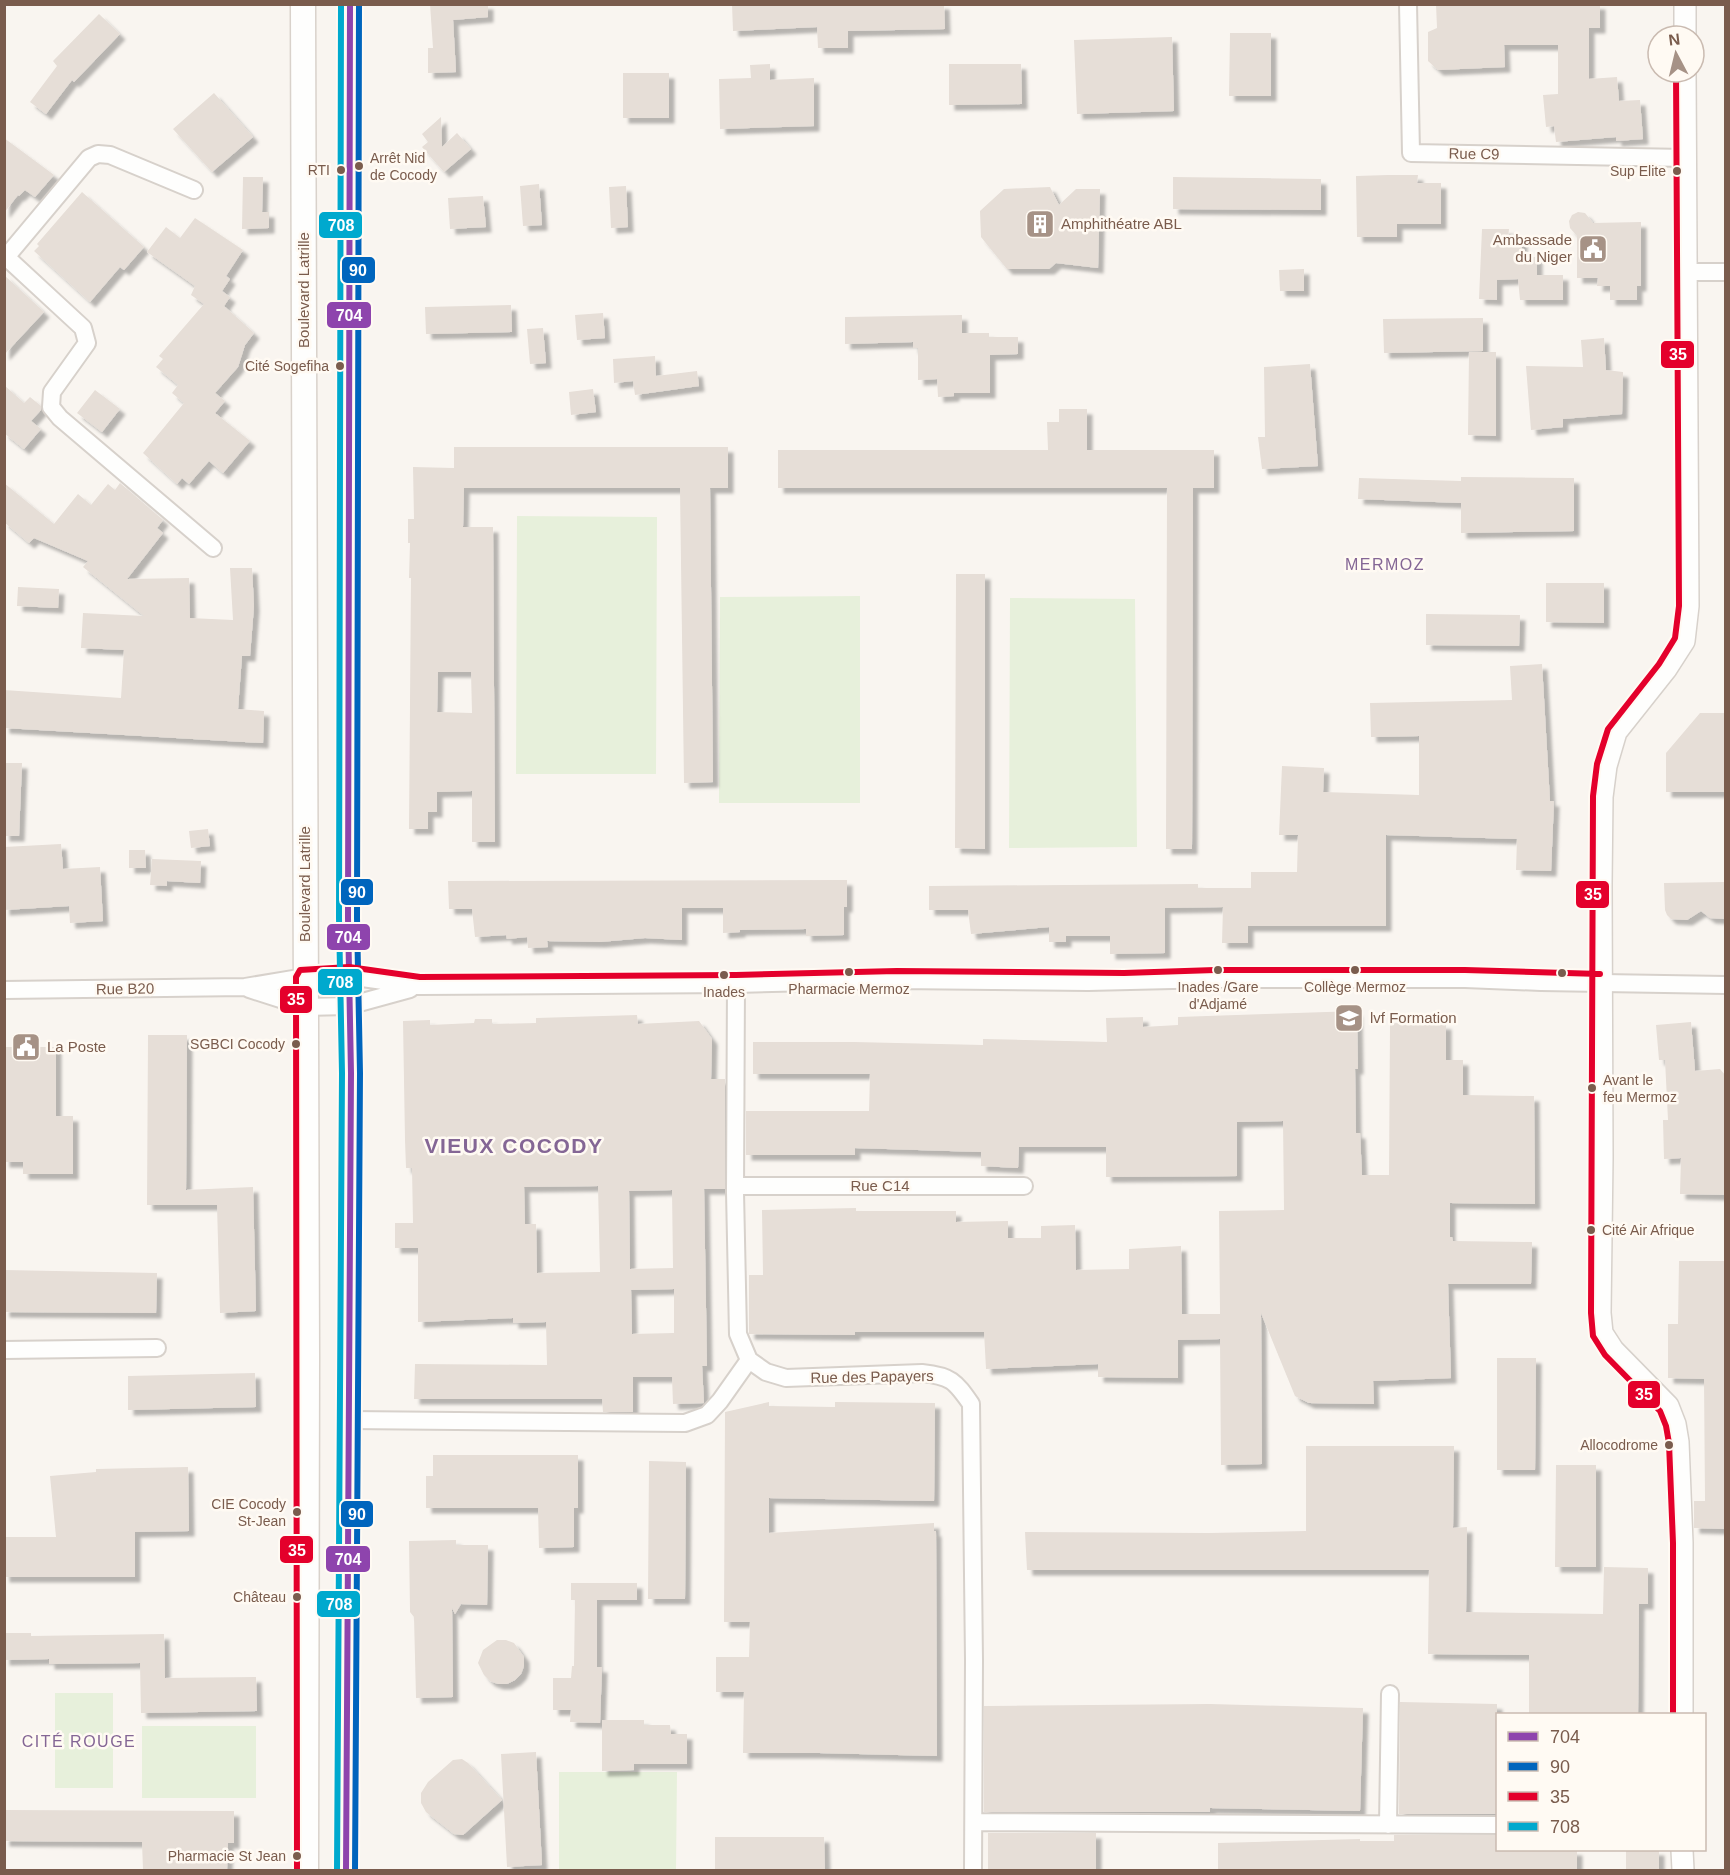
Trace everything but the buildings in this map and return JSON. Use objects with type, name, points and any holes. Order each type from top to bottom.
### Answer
[{"type":"main road","name":"Boulevard Latrille","points":[[303,4],[307,1356],[306,1870]]},
{"type":"main road","points":[[346,1870],[351,1073],[348,1006],[350,4]]},
{"type":"street","name":"Rue C9","points":[[1408,4],[1411,153],[1685,158]]},
{"type":"street","points":[[1685,4],[1685,24]]},
{"type":"street","points":[[1682,1713],[1682,1543],[1678,1442],[1675,1424],[1668,1406],[1612,1350],[1602,1334],[1600,1313],[1602,1158],[1600,982],[1602,797],[1606,766],[1616,732],[1666,669],[1684,641],[1688,606],[1685,84]]},
{"type":"street","points":[[194,190],[110,155],[98,154],[89,158],[6,256],[83,328],[87,342],[52,392],[51,407],[60,418],[213,548]]},
{"type":"street","points":[[1685,272],[1725,272]]},
{"type":"street","name":"Rue B20","points":[[4,990],[245,987],[305,976],[348,976],[419,986]]},
{"type":"street","points":[[419,986],[736,984],[886,980],[1124,982],[1215,979],[1466,979],[1725,985]]},
{"type":"street","points":[[349,1420],[685,1423],[707,1415],[720,1401],[749,1360],[738,1334],[735,1186],[736,984]]},
{"type":"street","name":"Rue B20","points":[[245,987],[305,1007],[348,1006],[419,986]]},
{"type":"street","name":"Rue C14","points":[[735,1186],[1024,1186]]},
{"type":"street","points":[[4,1350],[157,1348]]},
{"type":"street","name":"Rue des Papayers","points":[[749,1360],[766,1372],[786,1378],[922,1373],[944,1376],[959,1387],[971,1404],[973,1870]]},
{"type":"street","points":[[1388,1825],[1390,1694]]},
{"type":"street","points":[[974,1822],[1496,1825]]},
{"type":"street","points":[[1682,1851],[1683,1870]]},
{"type":"green space","points":[[517,516],[657,517],[656,774],[516,774]]},
{"type":"green space","points":[[860,596],[860,803],[719,803],[720,597]]},
{"type":"green space","points":[[1010,598],[1135,599],[1137,847],[1009,848]]},
{"type":"green space","points":[[55,1693],[113,1693],[113,1788],[55,1788]]},
{"type":"green space","points":[[142,1726],[256,1726],[256,1798],[142,1798]]},
{"type":"green space","points":[[559,1772],[677,1772],[676,1870],[559,1870]]},
{"type":"transit line","name":"708","points":[[337,1870],[342,1073],[339,918],[341,4]]},
{"type":"transit line","name":"704","points":[[346,1870],[351,1073],[348,918],[350,4]]},
{"type":"transit line","name":"90","points":[[355,1870],[360,1073],[357,918],[359,4]]},
{"type":"transit line","name":"35","points":[[1673,1713],[1673,1543],[1669,1443],[1666,1426],[1660,1411],[1605,1355],[1593,1336],[1591,1313],[1593,796],[1597,764],[1608,729],[1659,664],[1675,638],[1679,606],[1676,84]]},
{"type":"transit line","name":"35","points":[[297,1870],[296,977],[300,970],[349,967],[420,977],[736,975],[897,971],[1124,973],[1215,970],[1465,970],[1600,974]]},
{"type":"place","name":"Arrêt Nid de Cocody","points":[[359,166]]},
{"type":"place","name":"RTI","points":[[341,170]]},
{"type":"place","name":"Sup Elite","points":[[1677,171]]},
{"type":"place","name":"Amphithéatre ABL","points":[[1040,224]]},
{"type":"place","name":"Ambassade du Niger","points":[[1593,249]]},
{"type":"place","name":"Cité Sogefiha","points":[[340,366]]},
{"type":"place","name":"Inades /Gare d'Adjamé","points":[[1218,970]]},
{"type":"place","name":"Collège Mermoz","points":[[1355,970]]},
{"type":"place","name":"Pharmacie Mermoz","points":[[849,972]]},
{"type":"place","name":"Inades","points":[[724,975]]},
{"type":"place","name":"lvf Formation","points":[[1349,1018]]},
{"type":"place","name":"SGBCI Cocody","points":[[296,1044]]},
{"type":"place","name":"La Poste","points":[[26,1047]]},
{"type":"place","name":"Avant le feu Mermoz","points":[[1592,1088]]},
{"type":"place","name":"Cité Air Afrique","points":[[1591,1230]]},
{"type":"place","name":"Allocodrome","points":[[1669,1445]]},
{"type":"place","name":"CIE Cocody St-Jean","points":[[297,1512]]},
{"type":"place","name":"Château","points":[[297,1597]]},
{"type":"place","name":"Pharmacie St Jean","points":[[297,1856]]},
{"type":"district","name":"MERMOZ","points":[[1385,564]]},
{"type":"district","name":"VIEUX COCODY","points":[[514,1146]]},
{"type":"district","name":"CITÉ ROUGE","points":[[79,1741]]}]
